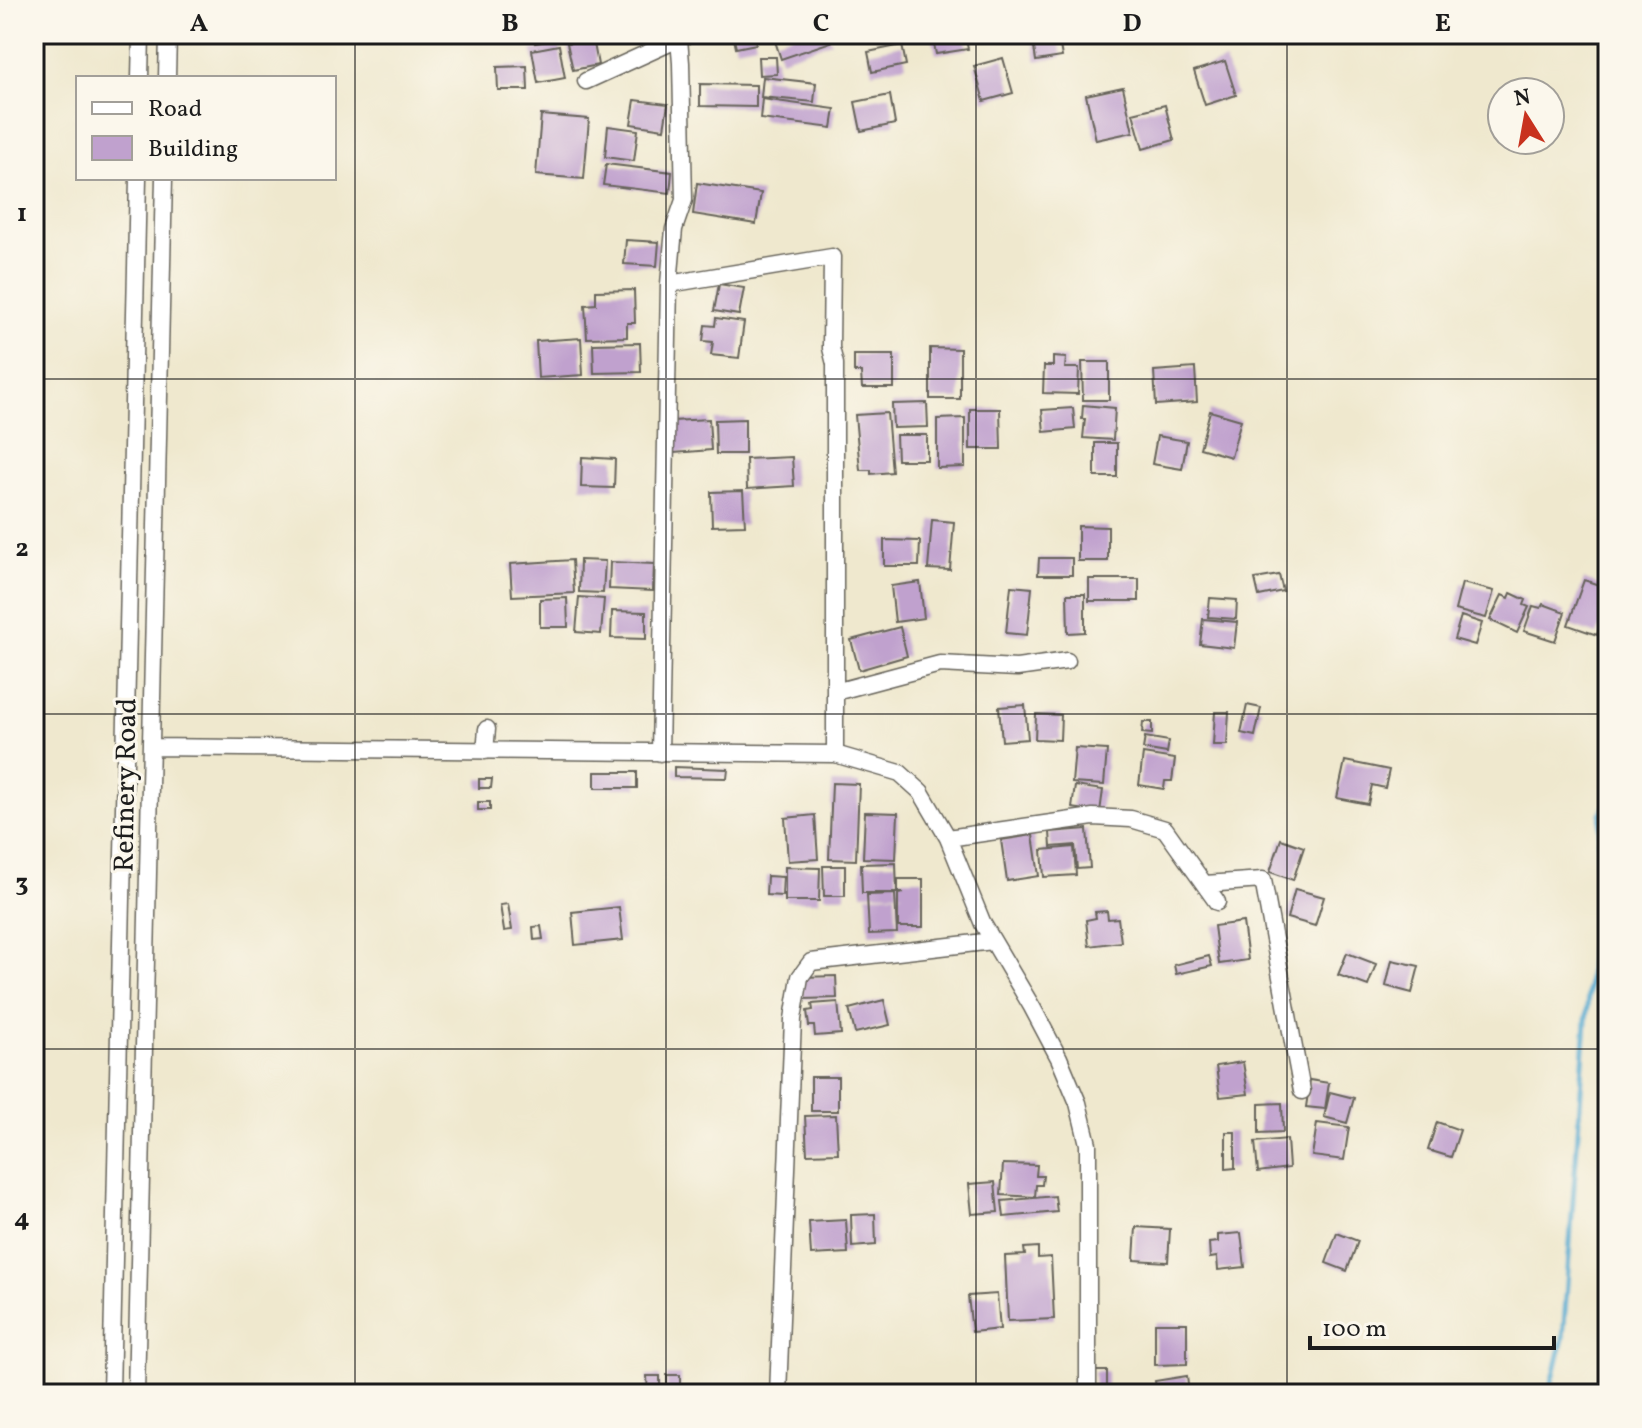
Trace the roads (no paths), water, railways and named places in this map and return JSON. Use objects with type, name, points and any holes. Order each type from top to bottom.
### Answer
[{"type":"street","points":[[140,76],[141,34]]},
{"type":"street","points":[[167,76],[168,34]]},
{"type":"street","points":[[586,81],[681,36],[684,200],[674,229],[669,284],[660,753]]},
{"type":"street","name":"Refinery Road","points":[[111,1394],[138,180]]},
{"type":"street","name":"Refinery Road","points":[[136,1394],[164,180]]},
{"type":"street","points":[[669,284],[832,257],[835,754]]},
{"type":"street","points":[[835,692],[940,664],[1017,668],[1067,661]]},
{"type":"street","points":[[485,751],[487,729]]},
{"type":"street","points":[[151,747],[835,754],[900,773],[921,792],[948,838],[983,924],[1032,1007],[1078,1103],[1088,1144],[1088,1394]]},
{"type":"street","points":[[948,838],[1093,817],[1131,819],[1165,829],[1217,902]]},
{"type":"street","points":[[1205,884],[1263,880],[1302,1091]]},
{"type":"street","points":[[778,1394],[793,1019],[800,977],[811,962],[993,941]]},
{"type":"waterway","points":[[1549,1394],[1563,1339],[1601,814],[1608,801]]}]
